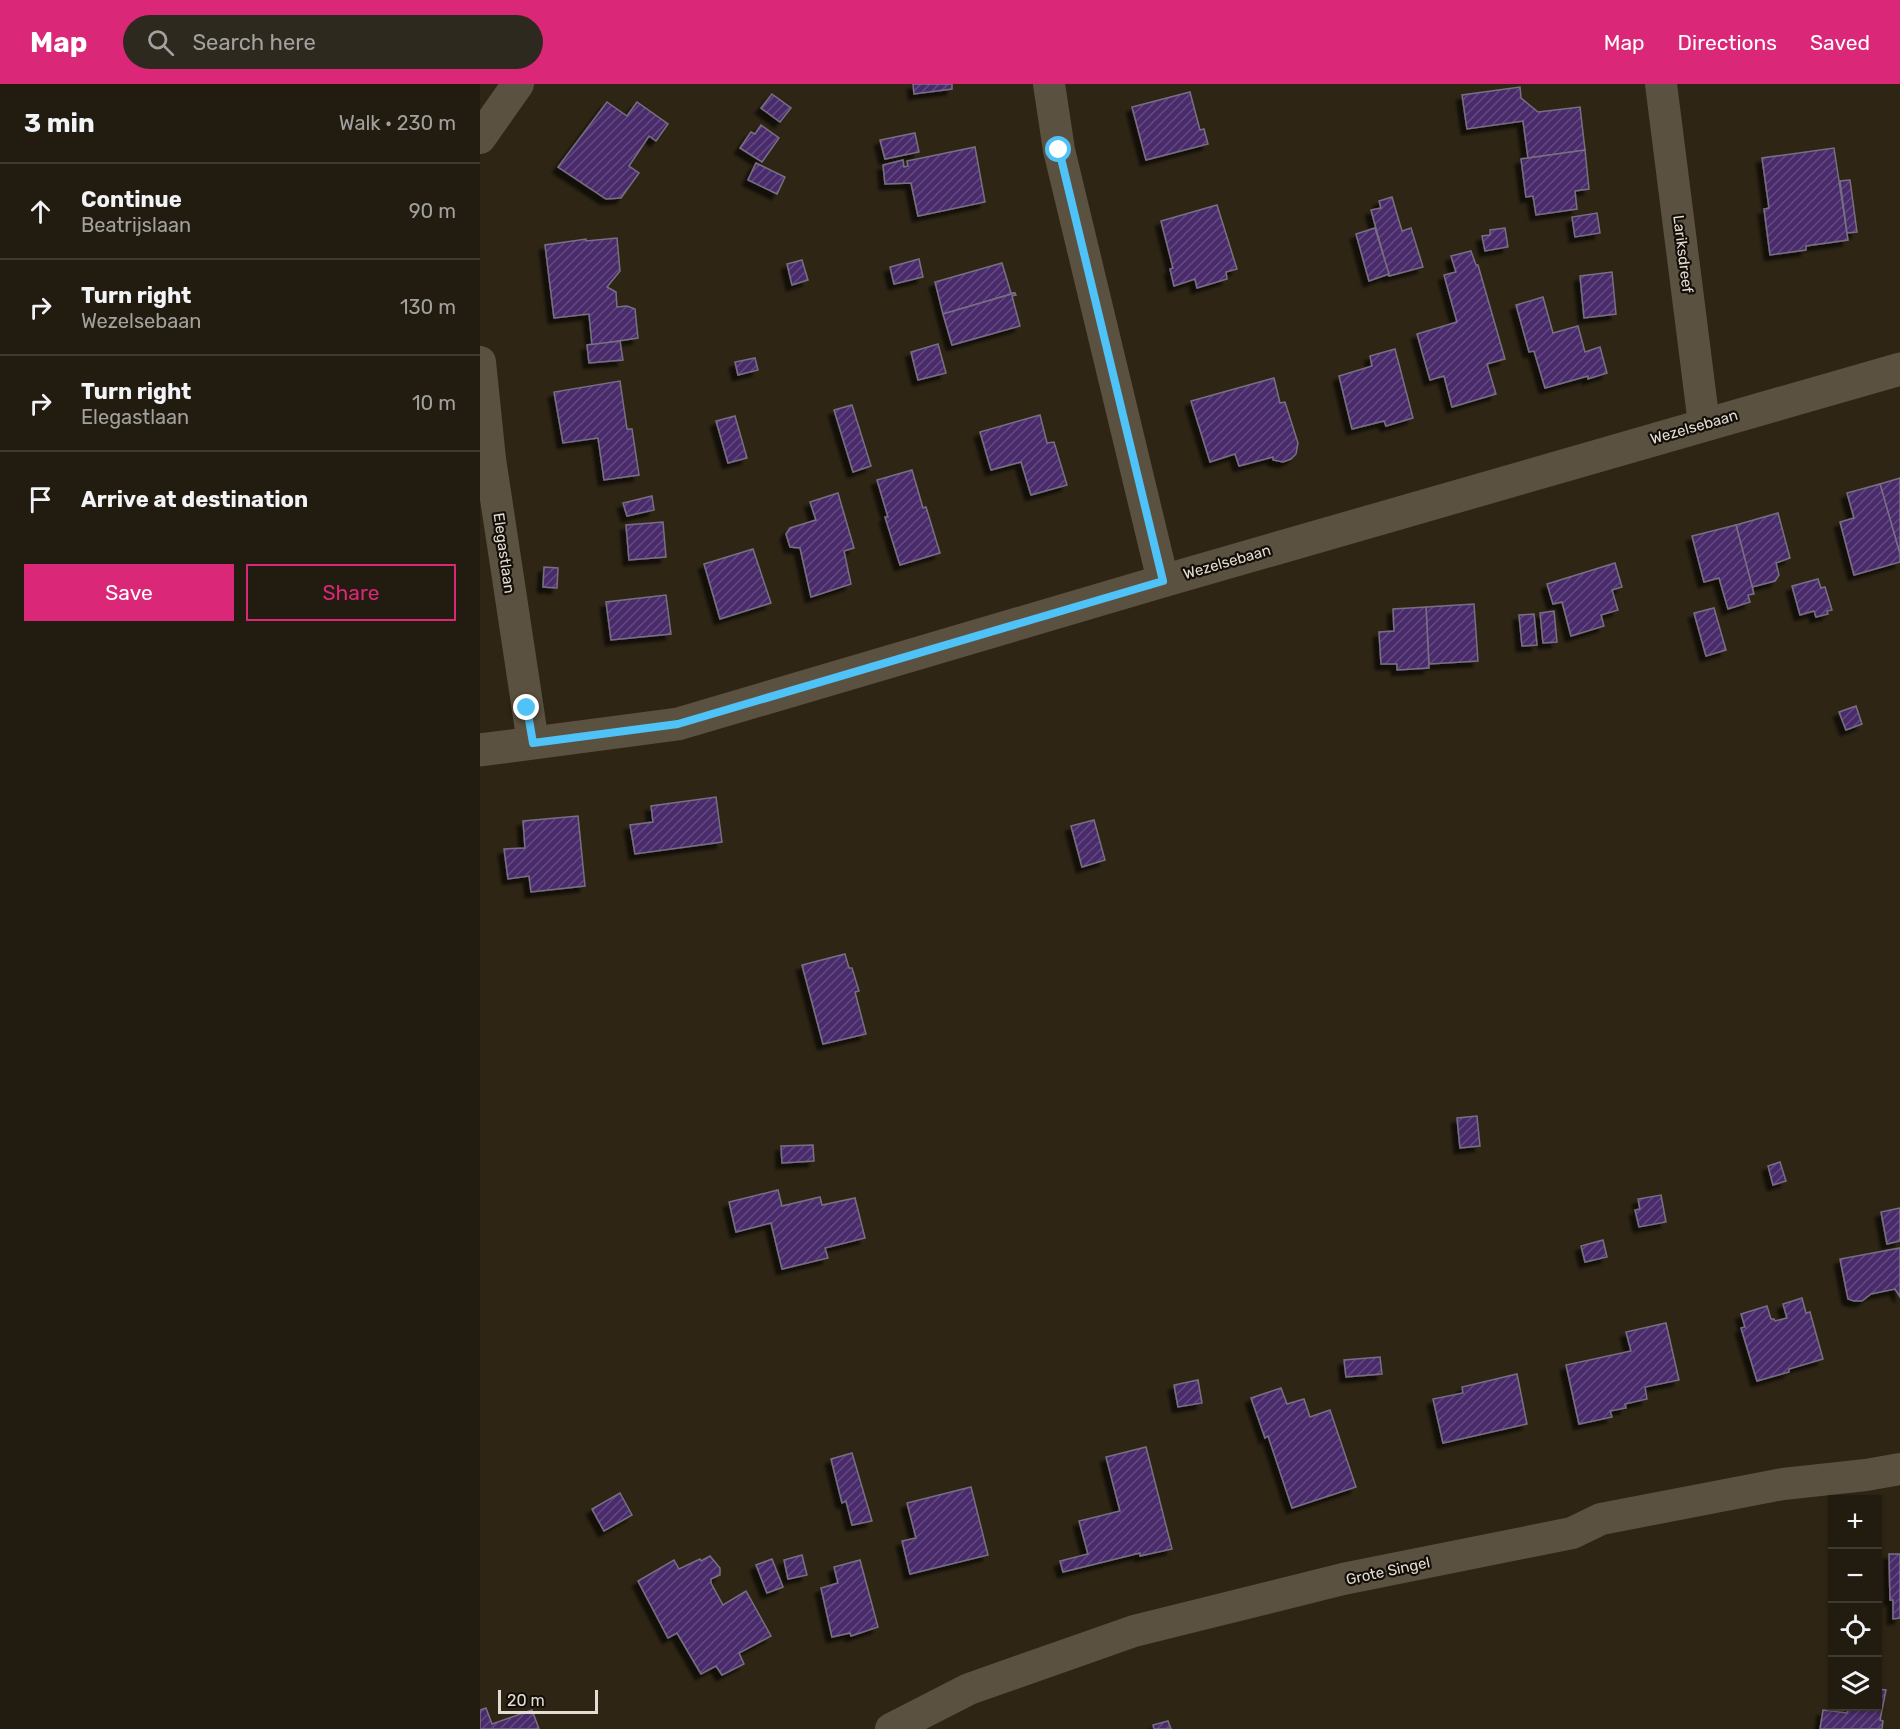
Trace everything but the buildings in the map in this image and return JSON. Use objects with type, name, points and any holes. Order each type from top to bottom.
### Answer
[{"type":"street","points":[[480,138],[518,84]]},
{"type":"street","points":[[1049,84],[1059,150],[1163,581]]},
{"type":"street","name":"Lariksdreef","points":[[1661,84],[1704,424]]},
{"type":"street","name":"Elegastlaan","points":[[480,362],[490,459],[533,743]]},
{"type":"street","name":"Wezelsebaan","points":[[480,750],[678,724],[1163,581],[1900,369]]},
{"type":"street","name":"Grote Singel","points":[[891,1729],[969,1689],[1134,1631],[1343,1580],[1572,1533],[1601,1519],[1783,1484],[1900,1469]]},
{"type":"route","points":[[527,708],[533,743],[678,724],[1163,581],[1059,150]]}]
